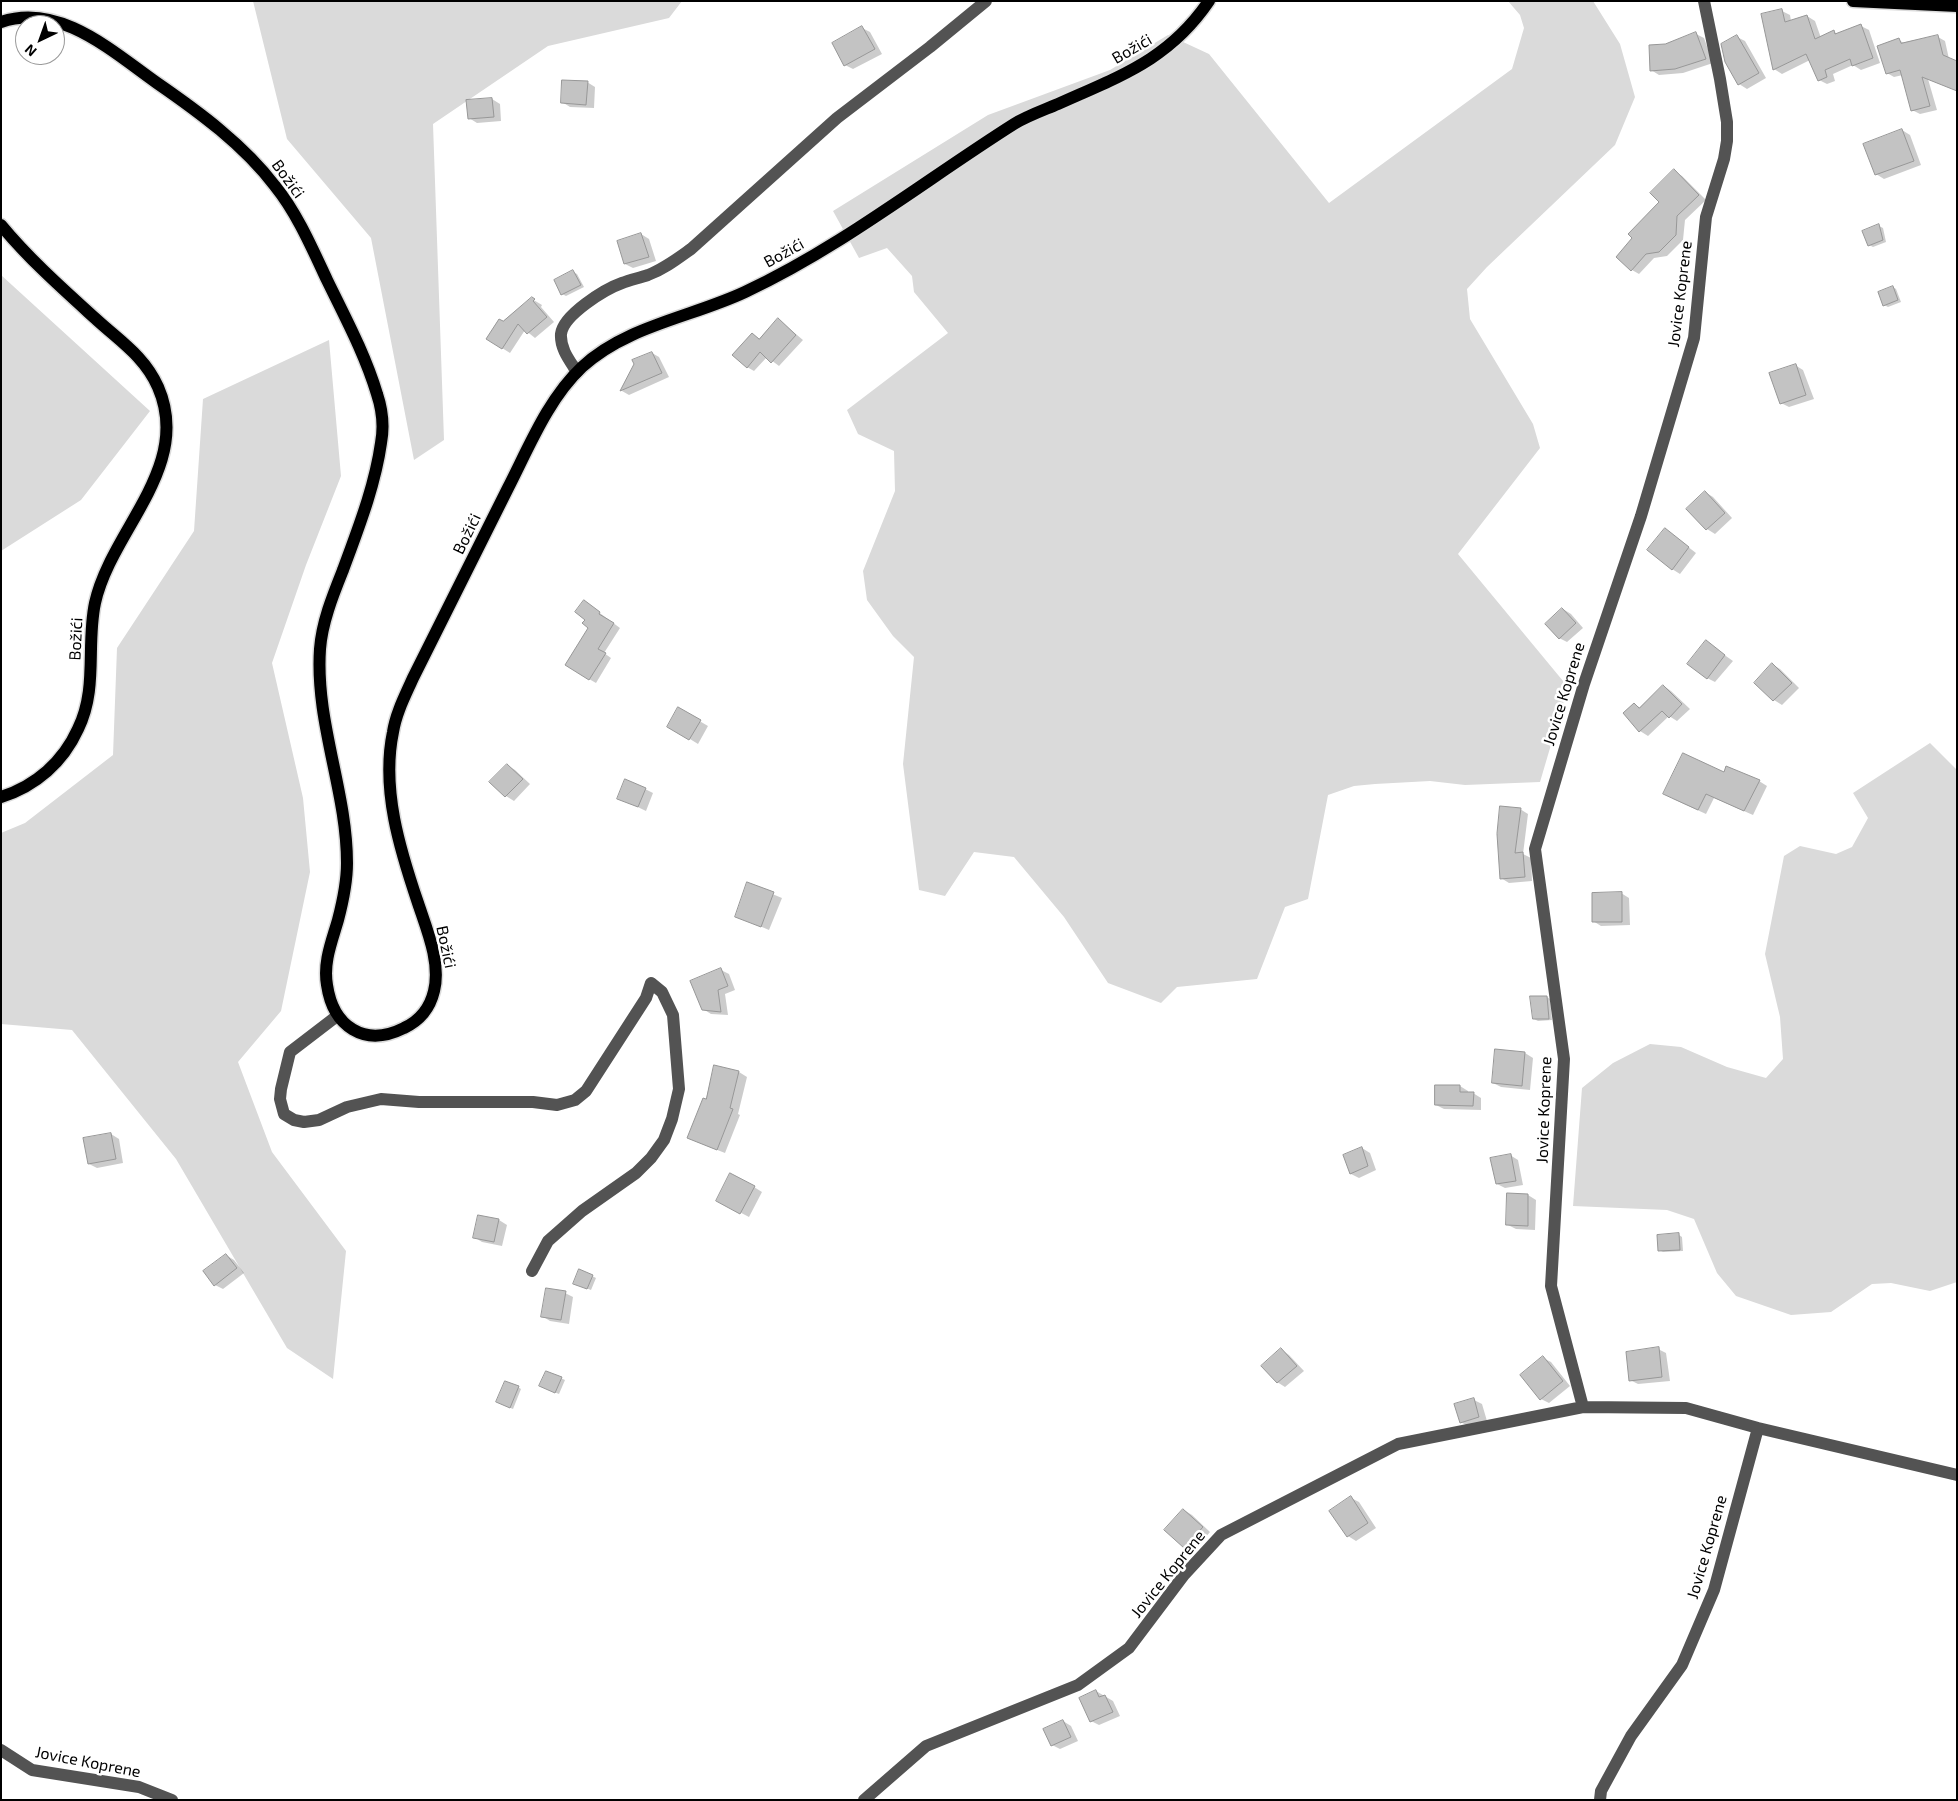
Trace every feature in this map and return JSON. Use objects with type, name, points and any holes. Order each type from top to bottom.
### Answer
[{"type":"main road","name":"Božići","points":[[1,22],[17,17],[44,19],[75,29],[97,41],[178,97],[256,163],[275,184],[300,226],[366,361],[378,394],[383,424],[377,462],[362,516],[327,615],[320,649],[321,692],[324,717],[342,818],[347,863],[343,899],[328,950],[326,965],[328,991],[331,1004],[337,1016],[344,1023],[358,1033],[373,1036],[385,1035],[412,1024],[430,1004],[436,981],[431,946],[405,862],[393,811],[390,770],[392,733],[400,706],[413,678],[538,430],[560,393],[593,358],[619,342],[741,294],[784,273],[839,241],[1017,122],[1126,73],[1157,56],[1187,30],[1209,1]]},
{"type":"main road","points":[[1853,1],[1928,3],[1957,6]]},
{"type":"main road","name":"Božići","points":[[1,225],[47,274],[138,355],[157,386],[164,405],[165,424],[164,452],[160,468],[148,496],[111,559],[97,596],[90,633],[90,693],[82,720],[71,743],[56,764],[28,785],[1,797]]},
{"type":"street","points":[[578,372],[563,351],[561,335],[563,327],[570,317],[608,289],[647,275],[670,264],[691,249],[837,118],[930,47],[986,1]]},
{"type":"street","name":"Jovice Koprene","points":[[1583,1407],[1551,1286],[1564,1059],[1535,848],[1584,684],[1641,516],[1694,338],[1706,218],[1728,141],[1720,79],[1704,1]]},
{"type":"street","points":[[337,1016],[290,1052],[280,1099],[284,1114],[294,1120],[304,1122],[319,1120],[347,1107],[381,1099],[419,1102],[532,1102],[557,1105],[575,1100],[586,1091],[646,998],[651,983],[662,992],[673,1015],[679,1089],[672,1119],[664,1140],[651,1158],[636,1173],[582,1211],[548,1241],[532,1272]]},
{"type":"street","name":"Jovice Koprene","points":[[864,1800],[926,1746],[1078,1685],[1130,1648],[1184,1575],[1221,1535],[1398,1444],[1583,1407],[1686,1408],[1758,1428],[1957,1475]]},
{"type":"street","name":"Jovice Koprene","points":[[1600,1800],[1602,1791],[1631,1736],[1682,1665],[1714,1590],[1758,1428]]},
{"type":"street","name":"Jovice Koprene","points":[[1,1750],[32,1770],[139,1787],[172,1800]]},
{"type":"shaded area","points":[[253,1],[682,1],[669,18],[548,46],[433,124],[444,440],[414,460],[371,238],[287,139]]},
{"type":"shaded area","points":[[1508,1],[1593,1],[1620,44],[1635,97],[1615,145],[1487,267],[1467,289],[1470,319],[1533,424],[1540,448],[1458,554],[1568,687],[1540,782],[1465,785],[1430,781],[1375,784],[1354,786],[1328,795],[1308,899],[1285,907],[1257,979],[1177,987],[1161,1003],[1108,983],[1064,917],[1014,857],[974,852],[945,896],[919,890],[903,764],[914,657],[893,636],[867,600],[863,571],[895,491],[894,451],[858,434],[847,410],[948,333],[914,292],[912,276],[887,248],[859,258],[833,211],[988,115],[1110,70],[1168,35],[1209,54],[1329,203],[1512,69],[1524,28],[1520,15]]},
{"type":"shaded area","points":[[1,275],[150,411],[81,500],[1,551]]},
{"type":"shaded area","points":[[329,340],[341,476],[306,565],[272,663],[303,798],[310,872],[281,1011],[238,1062],[272,1152],[346,1251],[333,1379],[287,1348],[176,1159],[72,1030],[1,1024],[1,833],[25,823],[113,755],[117,648],[194,531],[203,399]]},
{"type":"shaded area","points":[[1930,743],[1957,770],[1957,1282],[1930,1291],[1891,1283],[1872,1284],[1831,1312],[1791,1315],[1736,1296],[1717,1273],[1694,1219],[1667,1210],[1573,1206],[1582,1088],[1613,1063],[1650,1044],[1681,1047],[1727,1067],[1766,1078],[1783,1059],[1780,1017],[1765,954],[1784,856],[1800,846],[1836,854],[1852,847],[1868,818],[1853,793]]},
{"type":"building","points":[[1782,9],[1785,22],[1807,15],[1815,39],[1834,30],[1835,34],[1861,24],[1873,58],[1852,66],[1850,59],[1825,70],[1827,77],[1818,81],[1806,54],[1773,70],[1761,14]]},
{"type":"building","points":[[862,26],[875,49],[844,66],[832,43]]},
{"type":"building","points":[[1696,32],[1706,59],[1675,69],[1650,71],[1649,45],[1665,44]]},
{"type":"building","points":[[1737,35],[1759,73],[1738,85],[1725,62],[1721,44]]},
{"type":"building","points":[[1938,35],[1943,55],[1957,61],[1957,91],[1922,77],[1930,106],[1911,111],[1900,70],[1886,74],[1877,46],[1899,38],[1901,43]]},
{"type":"building","points":[[562,80],[588,81],[586,105],[561,103]]},
{"type":"building","points":[[492,98],[494,117],[468,119],[466,100]]},
{"type":"building","points":[[1902,129],[1914,161],[1875,175],[1863,144]]},
{"type":"building","points":[[1674,169],[1699,195],[1677,216],[1676,235],[1659,252],[1646,254],[1631,271],[1616,257],[1632,238],[1628,234],[1659,202],[1650,193]]},
{"type":"building","points":[[1879,224],[1883,240],[1868,246],[1862,231]]},
{"type":"building","points":[[641,233],[649,257],[624,264],[617,241]]},
{"type":"building","points":[[573,270],[581,285],[561,295],[554,280]]},
{"type":"building","points":[[1893,286],[1898,300],[1883,306],[1878,292]]},
{"type":"building","points":[[532,297],[535,299],[533,301],[547,317],[527,334],[518,324],[502,349],[486,339],[499,319],[503,321]]},
{"type":"building","points":[[778,318],[796,335],[771,363],[760,352],[747,368],[732,355],[752,333],[759,339]]},
{"type":"building","points":[[652,352],[662,373],[620,391],[634,364],[632,360]]},
{"type":"building","points":[[1796,364],[1806,395],[1780,404],[1769,373]]},
{"type":"building","points":[[1705,491],[1725,513],[1706,530],[1686,509]]},
{"type":"building","points":[[1665,528],[1689,547],[1672,570],[1647,550]]},
{"type":"building","points":[[584,600],[600,612],[599,614],[614,623],[598,649],[606,653],[589,680],[565,665],[588,628],[582,623],[585,620],[575,612]]},
{"type":"building","points":[[1562,608],[1576,623],[1559,639],[1545,624]]},
{"type":"building","points":[[1706,640],[1725,655],[1707,679],[1687,664]]},
{"type":"building","points":[[1772,663],[1792,683],[1773,701],[1754,683]]},
{"type":"building","points":[[1663,685],[1682,704],[1669,718],[1662,711],[1639,732],[1623,713],[1634,703],[1639,708]]},
{"type":"building","points":[[678,707],[701,720],[689,740],[667,727]]},
{"type":"building","points":[[1683,753],[1724,772],[1726,766],[1760,780],[1744,811],[1706,794],[1698,810],[1663,794]]},
{"type":"building","points":[[507,764],[523,779],[505,797],[489,782]]},
{"type":"building","points":[[625,779],[646,788],[638,807],[617,799]]},
{"type":"building","points":[[1500,806],[1521,808],[1515,853],[1523,852],[1525,877],[1500,879],[1497,834]]},
{"type":"building","points":[[747,882],[774,892],[761,927],[735,917]]},
{"type":"building","points":[[1622,892],[1622,922],[1592,922],[1592,893]]},
{"type":"building","points":[[721,968],[728,986],[718,990],[721,1012],[702,1010],[690,981]]},
{"type":"building","points":[[1530,996],[1547,996],[1549,1019],[1533,1019]]},
{"type":"building","points":[[1495,1049],[1525,1052],[1522,1086],[1492,1083]]},
{"type":"building","points":[[714,1065],[739,1071],[730,1108],[733,1109],[717,1150],[687,1138],[703,1098],[706,1099]]},
{"type":"building","points":[[1435,1085],[1460,1085],[1460,1092],[1474,1092],[1473,1106],[1435,1105]]},
{"type":"building","points":[[111,1133],[116,1159],[88,1164],[83,1138]]},
{"type":"building","points":[[1362,1147],[1368,1166],[1350,1174],[1343,1155]]},
{"type":"building","points":[[1511,1154],[1516,1181],[1496,1184],[1490,1158]]},
{"type":"building","points":[[730,1173],[755,1186],[740,1214],[716,1201]]},
{"type":"building","points":[[1507,1193],[1528,1194],[1528,1226],[1506,1225]]},
{"type":"building","points":[[478,1215],[499,1219],[494,1242],[473,1238]]},
{"type":"building","points":[[1679,1233],[1680,1250],[1658,1251],[1657,1235]]},
{"type":"building","points":[[226,1254],[237,1268],[214,1286],[203,1271]]},
{"type":"building","points":[[579,1269],[593,1275],[587,1289],[573,1284]]},
{"type":"building","points":[[546,1288],[566,1291],[561,1320],[541,1317]]},
{"type":"building","points":[[1659,1347],[1662,1377],[1629,1381],[1626,1352]]},
{"type":"building","points":[[1281,1348],[1297,1366],[1277,1383],[1261,1366]]},
{"type":"building","points":[[1543,1356],[1563,1381],[1540,1400],[1520,1375]]},
{"type":"building","points":[[546,1371],[562,1377],[555,1393],[539,1386]]},
{"type":"building","points":[[505,1381],[519,1386],[510,1408],[496,1402]]},
{"type":"building","points":[[1474,1398],[1479,1417],[1460,1423],[1454,1404]]},
{"type":"building","points":[[1351,1496],[1368,1523],[1347,1537],[1329,1511]]},
{"type":"building","points":[[1183,1509],[1203,1527],[1184,1548],[1164,1530]]},
{"type":"building","points":[[1096,1690],[1099,1697],[1105,1695],[1113,1712],[1090,1722],[1079,1698]]},
{"type":"building","points":[[1063,1720],[1071,1737],[1051,1746],[1043,1729]]}]
